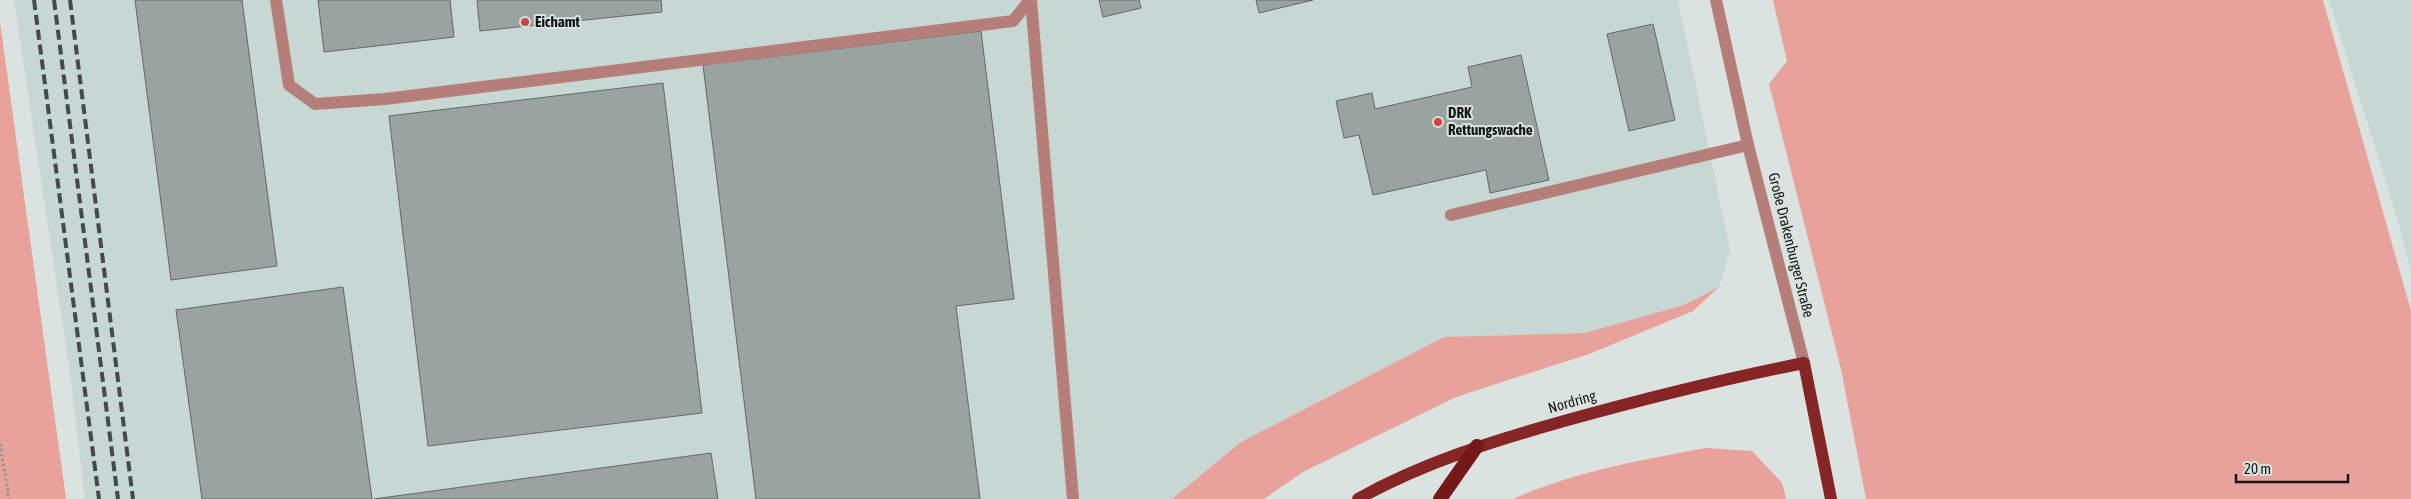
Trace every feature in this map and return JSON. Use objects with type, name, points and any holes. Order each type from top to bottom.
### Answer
[{"type":"highway","points":[[1440,499],[1477,446]]},
{"type":"main road","name":"Nordring","points":[[1358,499],[1375,489],[1477,446],[1645,398],[1804,363]]},
{"type":"main road","name":"Große Drakenburger Straße","points":[[1804,363],[1831,499]]},
{"type":"street","points":[[276,0],[289,85],[315,104],[385,98],[1013,21],[1030,0]]},
{"type":"street","points":[[1030,0],[1073,499]]},
{"type":"street","name":"Große Drakenburger Straße","points":[[1716,0],[1748,145],[1804,363]]},
{"type":"street","points":[[1451,215],[1748,145]]},
{"type":"path","points":[[0,444],[9,499]]},
{"type":"shaded area","points":[[14,0],[1678,0],[1730,250],[1719,287],[1684,305],[1585,333],[1444,337],[1241,442],[1172,499],[85,499],[70,373]]},
{"type":"shaded area","points":[[1773,0],[2323,0],[2411,311],[2411,499],[1866,499],[1841,369],[1769,84],[1787,61]]},
{"type":"shaded area","points":[[2329,0],[2411,0],[2411,272],[2397,218]]},
{"type":"shaded area","points":[[0,22],[66,499],[0,499]]},
{"type":"shaded area","points":[[1719,287],[1693,311],[1589,354],[1456,397],[1303,472],[1264,499],[1172,499],[1241,442],[1444,337],[1585,333],[1684,305]]},
{"type":"shaded area","points":[[1706,448],[1752,451],[1782,483],[1786,499],[1513,499],[1583,474],[1632,462]]},
{"type":"building","points":[[135,0],[242,0],[277,266],[171,280]]},
{"type":"building","points":[[318,0],[450,0],[454,37],[324,52]]},
{"type":"building","name":"Eichamt","points":[[477,0],[661,0],[662,12],[480,31]]},
{"type":"building","points":[[1099,0],[1139,0],[1141,8],[1103,17]]},
{"type":"building","points":[[1256,0],[1313,0],[1259,13]]},
{"type":"building","points":[[1653,24],[1675,120],[1629,131],[1607,34]]},
{"type":"building","points":[[981,31],[1014,299],[956,306],[980,499],[756,499],[703,65]]},
{"type":"building","name":"DRK Rettungswache","points":[[1521,55],[1549,180],[1490,193],[1486,170],[1373,195],[1359,135],[1344,138],[1336,101],[1372,93],[1375,109],[1472,87],[1468,67]]},
{"type":"building","points":[[663,83],[702,413],[428,446],[389,116]]},
{"type":"building","points":[[343,287],[372,499],[202,499],[176,310]]},
{"type":"building","points":[[711,453],[718,499],[374,499]]},
{"type":"railway","points":[[34,0],[99,499]]},
{"type":"railway","points":[[54,0],[118,499]]},
{"type":"railway","points":[[70,0],[133,499]]},
{"type":"place","name":"Eichamt","points":[[525,22]]},
{"type":"place","name":"DRK Rettungswache","points":[[1438,122]]}]
